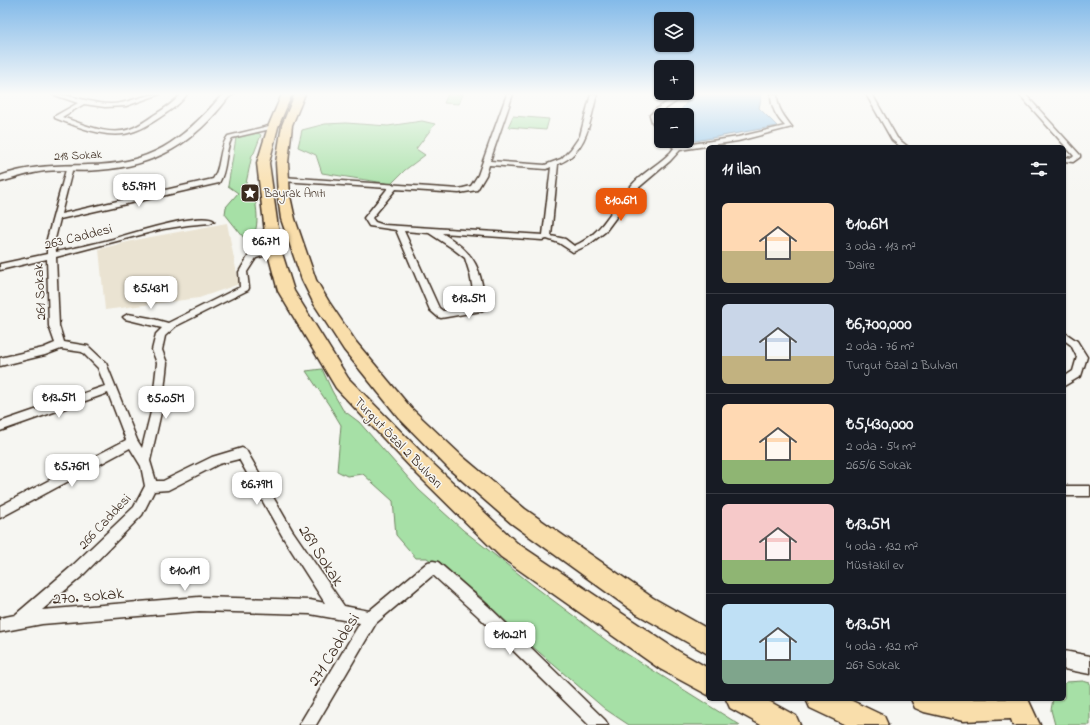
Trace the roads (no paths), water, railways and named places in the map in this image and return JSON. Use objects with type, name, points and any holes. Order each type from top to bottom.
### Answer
[{"type":"highway","name":"Turgut Özal 2 Bulvarı","points":[[273,128],[263,163],[274,250],[286,290],[342,383],[423,467],[509,550],[669,660],[706,681]]},
{"type":"highway","name":"Turgut Özal 2 Bulvarı","points":[[287,128],[282,163],[282,179],[288,219],[309,280],[322,304],[350,346],[405,413],[456,463],[518,516],[645,606],[703,638]]},
{"type":"highway","points":[[743,701],[787,725]]},
{"type":"highway","points":[[823,701],[875,725]]},
{"type":"highway","points":[[933,701],[963,708],[1018,707]]},
{"type":"street","points":[[87,128],[118,134],[137,128]]},
{"type":"street","name":"218 Sokak","points":[[0,179],[39,170],[69,167],[87,168],[112,166],[133,162],[156,155],[179,143],[196,128]]},
{"type":"street","points":[[57,217],[216,181],[222,174],[224,149],[227,140],[230,137],[269,128]]},
{"type":"street","points":[[282,179],[459,191],[474,188],[482,175],[498,128]]},
{"type":"street","points":[[486,163],[546,167],[555,165],[574,150],[583,136],[585,128]]},
{"type":"street","points":[[694,146],[738,139],[785,128]]},
{"type":"street","points":[[888,128],[894,139],[902,145]]},
{"type":"street","points":[[1053,128],[1078,156],[1073,160],[1066,159]]},
{"type":"street","points":[[394,186],[368,218],[372,224],[399,228],[542,238],[548,237],[562,241],[573,249],[593,240],[606,228],[623,200],[635,185],[671,157],[678,148]]},
{"type":"street","points":[[548,237],[555,165]]},
{"type":"street","name":"261 Sokak","points":[[60,345],[54,326],[50,257],[51,239],[69,167]]},
{"type":"street","name":"263 Caddesi","points":[[0,268],[50,257],[148,231],[200,220],[210,221]]},
{"type":"street","points":[[144,462],[158,408],[162,363],[157,350],[161,334],[173,324],[197,313],[222,298],[245,288],[243,272],[271,225]]},
{"type":"street","points":[[399,228],[435,310],[441,315],[481,308],[480,295],[469,257],[449,241],[431,230]]},
{"type":"street","points":[[252,256],[274,250]]},
{"type":"street","points":[[128,317],[150,321],[169,327]]},
{"type":"street","points":[[1066,337],[1074,343],[1082,356],[1077,373],[1066,381]]},
{"type":"street","points":[[0,362],[45,351],[60,345],[85,349],[102,366],[132,442],[144,462],[152,486]]},
{"type":"street","points":[[0,427],[111,388]]},
{"type":"street","points":[[0,512],[132,442]]},
{"type":"street","name":"269 Sokak","points":[[152,486],[164,486],[216,460],[242,453],[254,478],[284,527],[321,586],[340,612]]},
{"type":"street","name":"266 Caddesi","points":[[18,622],[76,572],[138,511],[152,486]]},
{"type":"street","points":[[1066,491],[1090,491]]},
{"type":"street","name":"271 Caddesi","points":[[307,725],[371,618],[433,567],[483,611],[599,725]]},
{"type":"street","name":"270. sokak","points":[[0,625],[42,617],[199,604],[310,607],[371,618]]},
{"type":"street","points":[[1066,660],[1090,665]]},
{"type":"water","points":[[694,128],[767,128],[695,141]]},
{"type":"place","name":"Bayrak Anıtı","points":[[250,193]]}]
